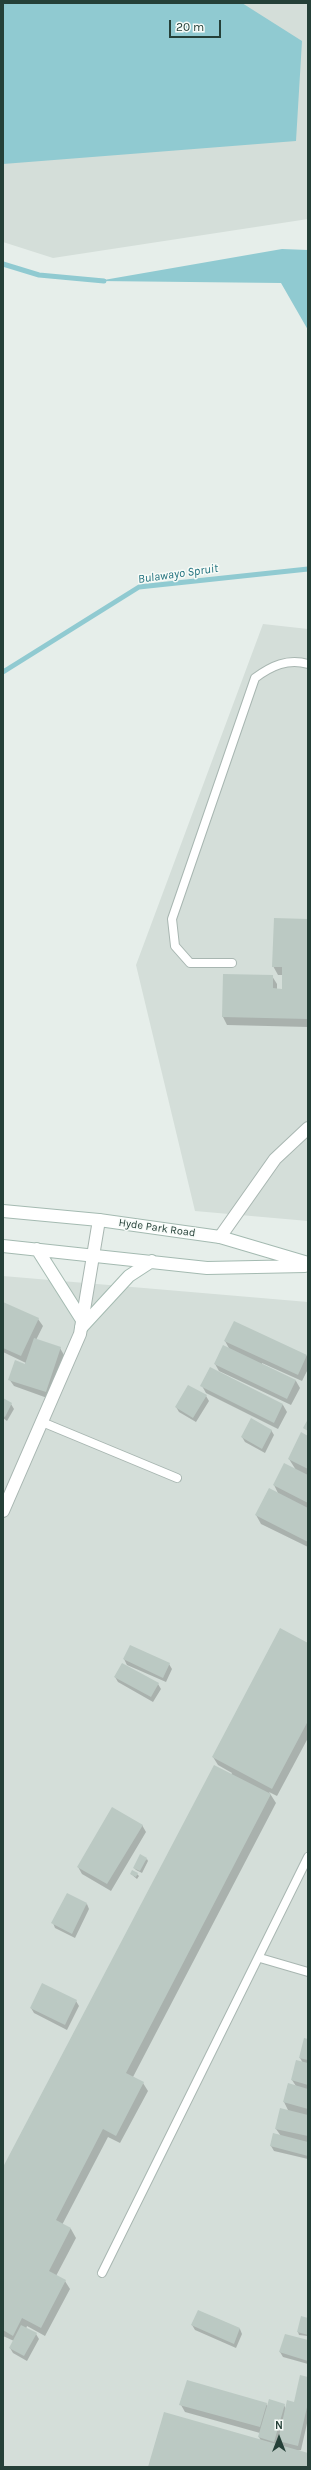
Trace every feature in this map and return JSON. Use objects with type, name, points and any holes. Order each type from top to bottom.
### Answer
[{"type":"street","points":[[220,1237],[275,1159],[308,1128]]},
{"type":"street","name":"Hyde Park Road","points":[[3,1211],[99,1220],[220,1237],[308,1264]]},
{"type":"street","points":[[3,1511],[74,1350],[82,1324],[99,1220]]},
{"type":"street","name":"Hyde Park Road","points":[[3,1246],[93,1254],[207,1268],[308,1264]]},
{"type":"street","points":[[37,1249],[82,1324]]},
{"type":"street","points":[[82,1324],[129,1276],[152,1261]]},
{"type":"lane","points":[[232,963],[190,963],[175,946],[172,919],[255,678],[272,665],[300,661],[308,664]]},
{"type":"lane","points":[[42,1422],[177,1478]]},
{"type":"lane","points":[[102,2274],[260,1958],[308,1857]]},
{"type":"lane","points":[[260,1958],[308,1972]]},
{"type":"shaded area","points":[[3,3],[308,3],[308,219],[53,258],[3,242]]},
{"type":"shaded area","points":[[263,624],[308,629],[308,1221],[195,1211],[136,965]]},
{"type":"shaded area","points":[[3,1276],[308,1302],[308,2467],[3,2467]]},
{"type":"water","points":[[3,3],[242,3],[302,41],[296,141],[3,164]]},
{"type":"water","points":[[282,249],[308,250],[308,330],[281,283],[98,281]]},
{"type":"building","points":[[274,918],[308,919],[308,1019],[222,1017],[223,974],[273,975],[273,988],[282,989],[282,967],[272,967]]},
{"type":"building","points":[[3,1302],[39,1318],[21,1356],[3,1348]]},
{"type":"building","points":[[234,1321],[307,1355],[298,1375],[224,1341]]},
{"type":"building","points":[[34,1338],[61,1347],[46,1392],[8,1380],[15,1360],[25,1364]]},
{"type":"building","points":[[223,1345],[296,1380],[287,1399],[214,1364]]},
{"type":"building","points":[[210,1367],[283,1404],[274,1423],[200,1386]]},
{"type":"building","points":[[188,1385],[207,1395],[193,1418],[175,1407]]},
{"type":"building","points":[[3,1398],[12,1403],[5,1417],[3,1416]]},
{"type":"building","points":[[251,1418],[272,1430],[262,1449],[241,1437]]},
{"type":"building","points":[[308,1419],[308,1431],[303,1428]]},
{"type":"building","points":[[301,1432],[308,1436],[308,1469],[288,1459]]},
{"type":"building","points":[[284,1463],[308,1475],[308,1503],[273,1485]]},
{"type":"building","points":[[269,1488],[308,1508],[308,1542],[255,1515]]},
{"type":"building","points":[[280,1628],[308,1643],[308,1721],[272,1789],[212,1757]]},
{"type":"building","points":[[130,1645],[170,1663],[163,1678],[123,1659]]},
{"type":"building","points":[[122,1663],[159,1683],[151,1697],[114,1677]]},
{"type":"building","points":[[214,1765],[271,1794],[126,2073],[144,2082],[116,2136],[103,2129],[56,2220],[71,2228],[49,2271],[66,2280],[41,2328],[22,2318],[13,2336],[3,2330],[3,2167]]},
{"type":"building","points":[[112,1807],[143,1825],[107,1884],[77,1867]]},
{"type":"building","points":[[140,1854],[147,1858],[140,1871],[133,1868]]},
{"type":"building","points":[[132,1870],[138,1873],[136,1877],[130,1874]]},
{"type":"building","points":[[67,1893],[87,1903],[72,1934],[51,1923]]},
{"type":"building","points":[[42,1983],[77,2000],[65,2025],[30,2008]]},
{"type":"building","points":[[304,2038],[308,2039],[308,2060],[299,2058]]},
{"type":"building","points":[[296,2060],[308,2063],[308,2085],[291,2080]]},
{"type":"building","points":[[288,2083],[308,2089],[308,2109],[283,2102]]},
{"type":"building","points":[[280,2108],[308,2115],[308,2136],[275,2129]]},
{"type":"building","points":[[273,2133],[308,2142],[308,2156],[270,2146]]},
{"type":"building","points":[[198,2310],[240,2328],[234,2344],[191,2325]]},
{"type":"building","points":[[301,2316],[308,2318],[308,2335],[297,2332]]},
{"type":"building","points":[[21,2325],[37,2333],[24,2356],[9,2348]]},
{"type":"building","points":[[285,2334],[308,2340],[308,2361],[279,2352]]},
{"type":"building","points":[[300,2375],[308,2377],[308,2403],[298,2446],[278,2441],[287,2400],[294,2402]]},
{"type":"building","points":[[187,2380],[267,2403],[260,2427],[179,2405]]},
{"type":"building","points":[[269,2399],[285,2404],[274,2442],[258,2437]]},
{"type":"building","points":[[164,2412],[308,2453],[308,2467],[148,2467]]},
{"type":"waterway","points":[[3,264],[39,275],[104,281]]},
{"type":"waterway","name":"Bulawayo Spruit","points":[[3,672],[139,587],[308,569]]}]
